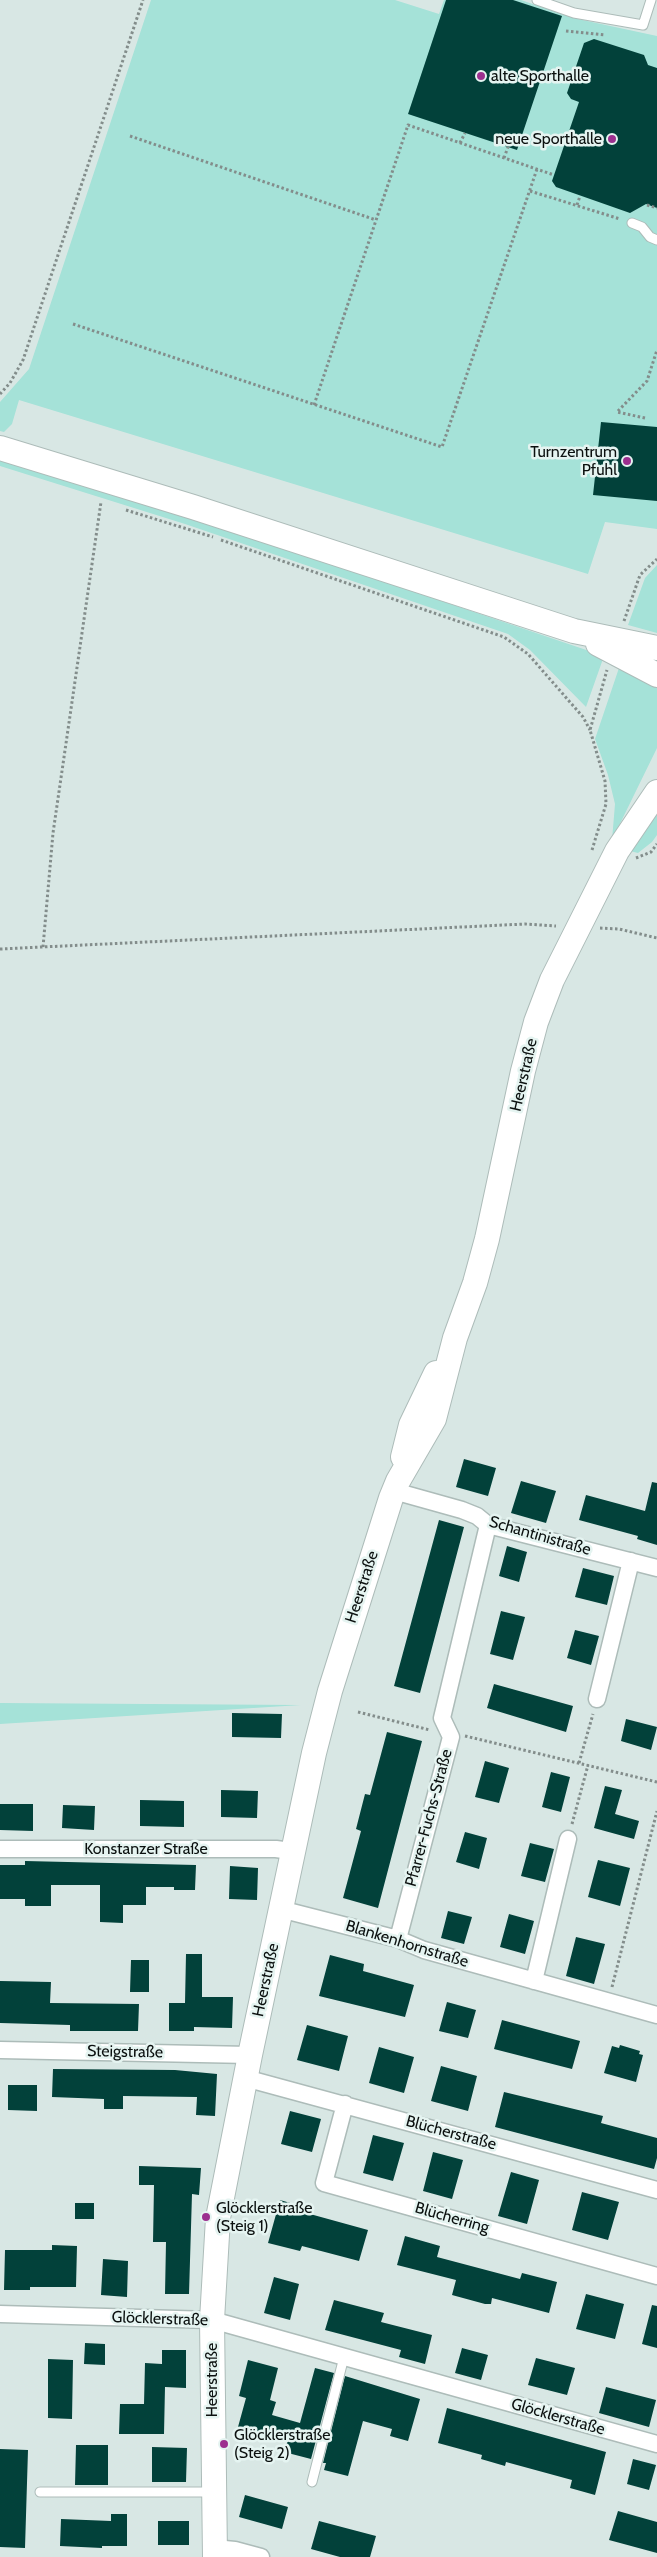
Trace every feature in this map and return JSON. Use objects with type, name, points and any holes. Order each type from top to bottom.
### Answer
[{"type":"street","points":[[0,448],[193,507],[574,632],[657,648]]},
{"type":"street","points":[[574,632],[657,675]]},
{"type":"street","name":"Heerstraße","points":[[215,2553],[212,2320],[222,2188],[291,1851],[330,1690],[396,1486],[434,1418],[454,1338],[475,1283],[487,1239],[523,1071],[536,1022],[552,980],[632,826],[657,772]]},
{"type":"street","name":"Heerstraße","points":[[632,826],[657,792]]},
{"type":"street","name":"Schantinistraße","points":[[396,1486],[478,1516],[488,1525],[657,1568]]},
{"type":"street","name":"Pfarrer-Fuchs-Straße","points":[[398,1939],[451,1737],[442,1718],[488,1525]]},
{"type":"street","points":[[597,1699],[631,1561]]},
{"type":"street","points":[[534,1981],[568,1839]]},
{"type":"street","name":"Konstanzer Straße","points":[[0,1849],[276,1848],[291,1851]]},
{"type":"street","name":"Blankenhornstraße","points":[[280,1909],[398,1939],[424,1950],[657,2015]]},
{"type":"street","name":"Steigstraße","points":[[0,2050],[250,2055]]},
{"type":"street","name":"Blücherstraße","points":[[245,2078],[657,2190]]},
{"type":"street","name":"Blücherring","points":[[345,2104],[324,2183],[657,2276]]},
{"type":"street","name":"Glöcklerstraße","points":[[0,2314],[212,2320],[657,2444]]},
{"type":"street","points":[[215,2553],[235,2550],[261,2557]]},
{"type":"lane","points":[[537,0],[574,13],[643,25],[651,0]]},
{"type":"lane","points":[[632,223],[642,227],[650,237],[657,240]]},
{"type":"lane","points":[[312,2482],[344,2357]]},
{"type":"lane","points":[[40,2492],[214,2492]]},
{"type":"path","points":[[0,394],[10,383],[23,360],[143,0]]},
{"type":"path","points":[[566,30],[605,35]]},
{"type":"path","points":[[314,406],[408,125],[554,175]]},
{"type":"path","points":[[460,143],[465,133]]},
{"type":"path","points":[[130,136],[376,220]]},
{"type":"path","points":[[504,158],[508,147]]},
{"type":"path","points":[[74,324],[314,406],[442,447],[537,169]]},
{"type":"path","points":[[530,190],[632,223]]},
{"type":"path","points":[[577,205],[580,196]]},
{"type":"path","points":[[648,205],[657,208]]},
{"type":"path","points":[[645,418],[617,412],[647,381],[657,350]]},
{"type":"path","points":[[91,499],[110,505]]},
{"type":"path","points":[[43,947],[53,833],[100,502]]},
{"type":"path","points":[[118,508],[217,538],[504,637],[528,654],[582,717],[590,730],[605,781],[606,804],[596,840]]},
{"type":"path","points":[[623,625],[640,575],[657,559]]},
{"type":"path","points":[[590,730],[608,669]]},
{"type":"path","points":[[633,859],[644,857],[657,844]]},
{"type":"path","points":[[0,949],[525,924]]},
{"type":"path","points":[[619,928],[657,938]]},
{"type":"path","points":[[580,1763],[597,1699]]},
{"type":"path","points":[[358,1712],[657,1782]]},
{"type":"path","points":[[568,1839],[588,1765]]},
{"type":"path","points":[[608,2002],[657,1811]]},
{"type":"green space","points":[[151,0],[395,0],[439,14],[444,0],[521,0],[573,18],[657,36],[657,529],[605,522],[588,574],[19,400],[12,424],[4,432],[0,431],[0,402],[29,369]]},
{"type":"green space","points":[[0,458],[188,515],[604,656],[586,707],[530,650],[508,634],[185,524],[0,466]]},
{"type":"green space","points":[[657,565],[657,633],[628,625],[645,578]]},
{"type":"green space","points":[[621,662],[657,686],[657,748],[612,840],[615,804],[608,775],[595,739]]},
{"type":"green space","points":[[657,810],[657,835],[652,842],[638,853],[630,851]]},
{"type":"green space","points":[[0,1703],[301,1705],[0,1724]]},
{"type":"building","name":"alte Sporthalle","points":[[446,0],[513,0],[562,16],[517,150],[408,114]]},
{"type":"building","name":"neue Sporthalle","points":[[594,39],[644,55],[648,65],[657,68],[657,208],[646,204],[630,213],[556,187],[552,181],[579,102],[571,99],[567,93],[584,43]]},
{"type":"building","name":"Turnzentrum Pfuhl","points":[[601,422],[657,427],[657,501],[593,495]]},
{"type":"building","points":[[464,1459],[496,1468],[488,1496],[456,1487]]},
{"type":"building","points":[[521,1481],[556,1491],[546,1523],[511,1513]]},
{"type":"building","points":[[652,1482],[657,1483],[657,1545],[637,1539],[638,1536],[579,1520],[586,1495],[645,1511]]},
{"type":"building","points":[[439,1520],[464,1527],[420,1693],[394,1686]]},
{"type":"building","points":[[507,1546],[527,1552],[519,1582],[499,1576]]},
{"type":"building","points":[[583,1568],[614,1576],[607,1605],[575,1597]]},
{"type":"building","points":[[501,1611],[525,1617],[513,1660],[490,1654]]},
{"type":"building","points":[[575,1630],[599,1636],[591,1665],[567,1658]]},
{"type":"building","points":[[494,1684],[573,1706],[566,1732],[487,1708]]},
{"type":"building","points":[[232,1713],[282,1714],[281,1738],[232,1737]]},
{"type":"building","points":[[626,1719],[657,1727],[651,1750],[621,1741]]},
{"type":"building","points":[[387,1732],[422,1741],[378,1908],[343,1898],[361,1831],[356,1829],[365,1794],[370,1795]]},
{"type":"building","points":[[485,1761],[509,1768],[499,1803],[475,1797]]},
{"type":"building","points":[[551,1772],[570,1777],[561,1812],[542,1807]]},
{"type":"building","points":[[605,1786],[622,1790],[615,1814],[639,1821],[634,1839],[594,1828]]},
{"type":"building","points":[[221,1790],[258,1791],[257,1818],[221,1817]]},
{"type":"building","points":[[140,1800],[184,1801],[184,1827],[140,1826]]},
{"type":"building","points":[[0,1804],[33,1804],[33,1831],[0,1830]]},
{"type":"building","points":[[63,1805],[95,1806],[94,1830],[62,1828]]},
{"type":"building","points":[[465,1832],[487,1838],[479,1869],[456,1862]]},
{"type":"building","points":[[530,1843],[554,1849],[545,1882],[521,1876]]},
{"type":"building","points":[[598,1860],[630,1868],[620,1906],[588,1897]]},
{"type":"building","points":[[25,1861],[196,1865],[195,1890],[174,1890],[174,1887],[146,1887],[146,1905],[123,1905],[123,1923],[100,1922],[100,1885],[51,1885],[51,1906],[25,1906],[25,1899],[0,1899],[0,1865],[25,1865]]},
{"type":"building","points":[[230,1866],[258,1868],[257,1900],[229,1899]]},
{"type":"building","points":[[448,1911],[472,1917],[464,1944],[441,1938]]},
{"type":"building","points":[[509,1914],[534,1921],[525,1954],[500,1947]]},
{"type":"building","points":[[576,1937],[605,1944],[594,1984],[566,1976]]},
{"type":"building","points":[[186,1954],[202,1954],[202,1997],[233,1997],[232,2028],[194,2027],[194,2031],[169,2031],[169,2003],[185,2003]]},
{"type":"building","points":[[330,1955],[364,1964],[363,1971],[414,1985],[405,2017],[319,1996]]},
{"type":"building","points":[[131,1960],[149,1960],[149,1992],[130,1992]]},
{"type":"building","points":[[0,1981],[51,1982],[50,2003],[139,2004],[138,2031],[70,2031],[70,2025],[0,2023]]},
{"type":"building","points":[[447,2002],[476,2010],[468,2038],[439,2031]]},
{"type":"building","points":[[502,2020],[580,2041],[572,2069],[494,2049]]},
{"type":"building","points":[[307,2025],[348,2036],[339,2071],[297,2060]]},
{"type":"building","points":[[620,2045],[640,2051],[639,2054],[643,2055],[636,2082],[604,2073],[612,2046],[619,2048]]},
{"type":"building","points":[[379,2047],[414,2057],[404,2093],[369,2083]]},
{"type":"building","points":[[441,2066],[477,2076],[468,2111],[431,2101]]},
{"type":"building","points":[[53,2069],[175,2070],[217,2074],[215,2116],[196,2115],[197,2097],[123,2096],[123,2109],[104,2109],[104,2099],[52,2097]]},
{"type":"building","points":[[8,2085],[37,2085],[37,2111],[8,2110]]},
{"type":"building","points":[[504,2092],[603,2116],[601,2123],[657,2138],[657,2158],[654,2169],[495,2127]]},
{"type":"building","points":[[290,2111],[321,2119],[312,2152],[281,2144]]},
{"type":"building","points":[[373,2135],[404,2143],[393,2181],[363,2173]]},
{"type":"building","points":[[433,2152],[463,2160],[452,2199],[423,2191]]},
{"type":"building","points":[[139,2166],[201,2168],[199,2195],[192,2194],[189,2294],[165,2294],[166,2242],[153,2242],[154,2185],[139,2185]]},
{"type":"building","points":[[511,2172],[539,2180],[527,2224],[498,2216]]},
{"type":"building","points":[[582,2192],[619,2202],[608,2240],[572,2230]]},
{"type":"building","points":[[280,2200],[311,2209],[310,2214],[368,2230],[359,2261],[302,2246],[300,2251],[268,2243]]},
{"type":"building","points":[[75,2203],[94,2203],[94,2219],[75,2219]]},
{"type":"building","points":[[405,2236],[440,2246],[437,2257],[520,2279],[522,2273],[557,2282],[549,2313],[492,2298],[491,2304],[485,2304],[452,2295],[456,2280],[397,2265]]},
{"type":"building","points":[[52,2245],[77,2246],[76,2287],[30,2287],[30,2290],[4,2290],[5,2250],[52,2250]]},
{"type":"building","points":[[103,2259],[128,2261],[127,2297],[101,2295]]},
{"type":"building","points":[[274,2277],[299,2284],[290,2320],[264,2313]]},
{"type":"building","points":[[586,2294],[624,2304],[615,2339],[576,2329]]},
{"type":"building","points":[[334,2300],[384,2313],[381,2322],[432,2335],[425,2364],[399,2357],[401,2350],[325,2330]]},
{"type":"building","points":[[652,2305],[657,2306],[657,2348],[642,2344]]},
{"type":"building","points":[[85,2343],[105,2344],[105,2365],[84,2364]]},
{"type":"building","points":[[462,2348],[488,2355],[481,2380],[455,2373]]},
{"type":"building","points":[[162,2350],[186,2350],[186,2388],[165,2387],[164,2434],[119,2434],[120,2404],[144,2404],[145,2363],[162,2364]]},
{"type":"building","points":[[536,2358],[575,2368],[567,2395],[528,2385]]},
{"type":"building","points":[[48,2359],[73,2360],[72,2419],[48,2418]]},
{"type":"building","points":[[248,2360],[278,2368],[270,2400],[276,2402],[272,2415],[300,2423],[315,2368],[334,2373],[311,2459],[284,2452],[288,2440],[238,2427],[246,2398],[239,2396]]},
{"type":"building","points":[[345,2376],[420,2399],[408,2441],[390,2436],[392,2429],[363,2421],[348,2476],[324,2470],[326,2463],[323,2463]]},
{"type":"building","points":[[606,2387],[656,2400],[649,2427],[599,2413]]},
{"type":"building","points":[[447,2408],[606,2452],[595,2495],[570,2488],[572,2480],[506,2462],[505,2466],[481,2459],[482,2455],[438,2443]]},
{"type":"building","points":[[76,2445],[108,2445],[108,2485],[75,2485]]},
{"type":"building","points":[[152,2447],[187,2448],[186,2482],[152,2482]]},
{"type":"building","points":[[0,2449],[28,2450],[25,2548],[0,2547]]},
{"type":"building","points":[[633,2459],[656,2465],[649,2490],[627,2484]]},
{"type":"building","points":[[245,2495],[288,2507],[282,2529],[239,2517]]},
{"type":"building","points":[[618,2511],[657,2522],[657,2553],[609,2540]]},
{"type":"building","points":[[111,2514],[127,2514],[127,2546],[102,2546],[102,2548],[60,2546],[61,2519],[111,2521]]},
{"type":"building","points":[[158,2521],[189,2521],[189,2545],[158,2545]]},
{"type":"building","points":[[319,2521],[376,2536],[370,2557],[340,2557],[311,2549]]},
{"type":"place","name":"alte Sporthalle","points":[[481,76]]},
{"type":"place","name":"neue Sporthalle","points":[[612,139]]},
{"type":"place","name":"Turnzentrum Pfuhl","points":[[627,461]]},
{"type":"place","name":"Glöcklerstraße (Steig 1)","points":[[206,2217]]},
{"type":"place","name":"Glöcklerstraße (Steig 2)","points":[[224,2444]]}]
